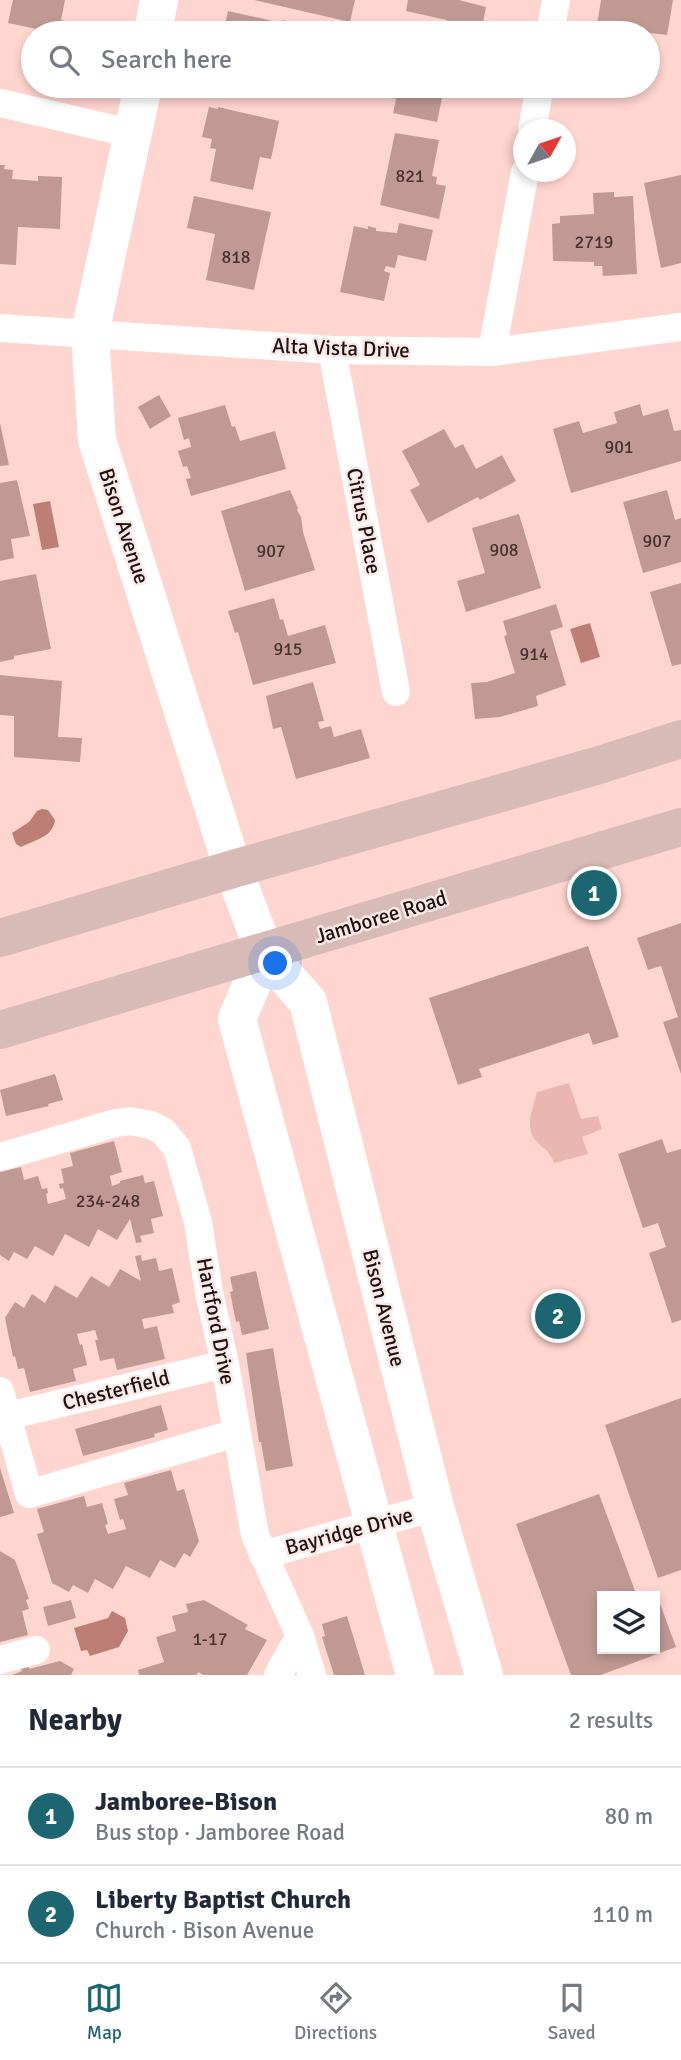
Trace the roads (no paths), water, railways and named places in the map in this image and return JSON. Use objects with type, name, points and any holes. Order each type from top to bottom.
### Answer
[{"type":"main road","points":[[155,21],[159,0]]},
{"type":"main road","name":"Bison Avenue","points":[[141,98],[90,333],[97,440],[233,869],[265,953],[308,1002],[435,1507],[484,1675]]},
{"type":"main road","points":[[0,938],[681,739]]},
{"type":"main road","name":"Jamboree Road","points":[[0,1030],[681,827]]},
{"type":"main road","points":[[265,953],[237,1019],[415,1675]]},
{"type":"street","points":[[552,21],[556,0]]},
{"type":"street","points":[[534,119],[538,98]]},
{"type":"street","points":[[0,103],[134,134]]},
{"type":"street","points":[[492,352],[523,182]]},
{"type":"street","name":"Alta Vista Drive","points":[[0,328],[332,350],[492,352],[681,327]]},
{"type":"street","name":"Citrus Place","points":[[332,350],[396,692]]},
{"type":"street","name":"Hartford Drive","points":[[0,1157],[130,1121],[151,1125],[163,1131],[177,1148],[192,1196],[255,1535],[300,1636],[312,1675]]},
{"type":"street","name":"Chesterfield","points":[[4,1404],[225,1364]]},
{"type":"street","points":[[4,1404],[29,1494],[236,1433]]},
{"type":"street","name":"Bayridge Drive","points":[[263,1555],[435,1507]]},
{"type":"street","points":[[278,1675],[300,1636]]},
{"type":"street","points":[[0,1660],[36,1650]]},
{"type":"place","name":"Jamboree-Bison","points":[[594,893]]},
{"type":"place","name":"Liberty Baptist Church","points":[[558,1316]]}]
